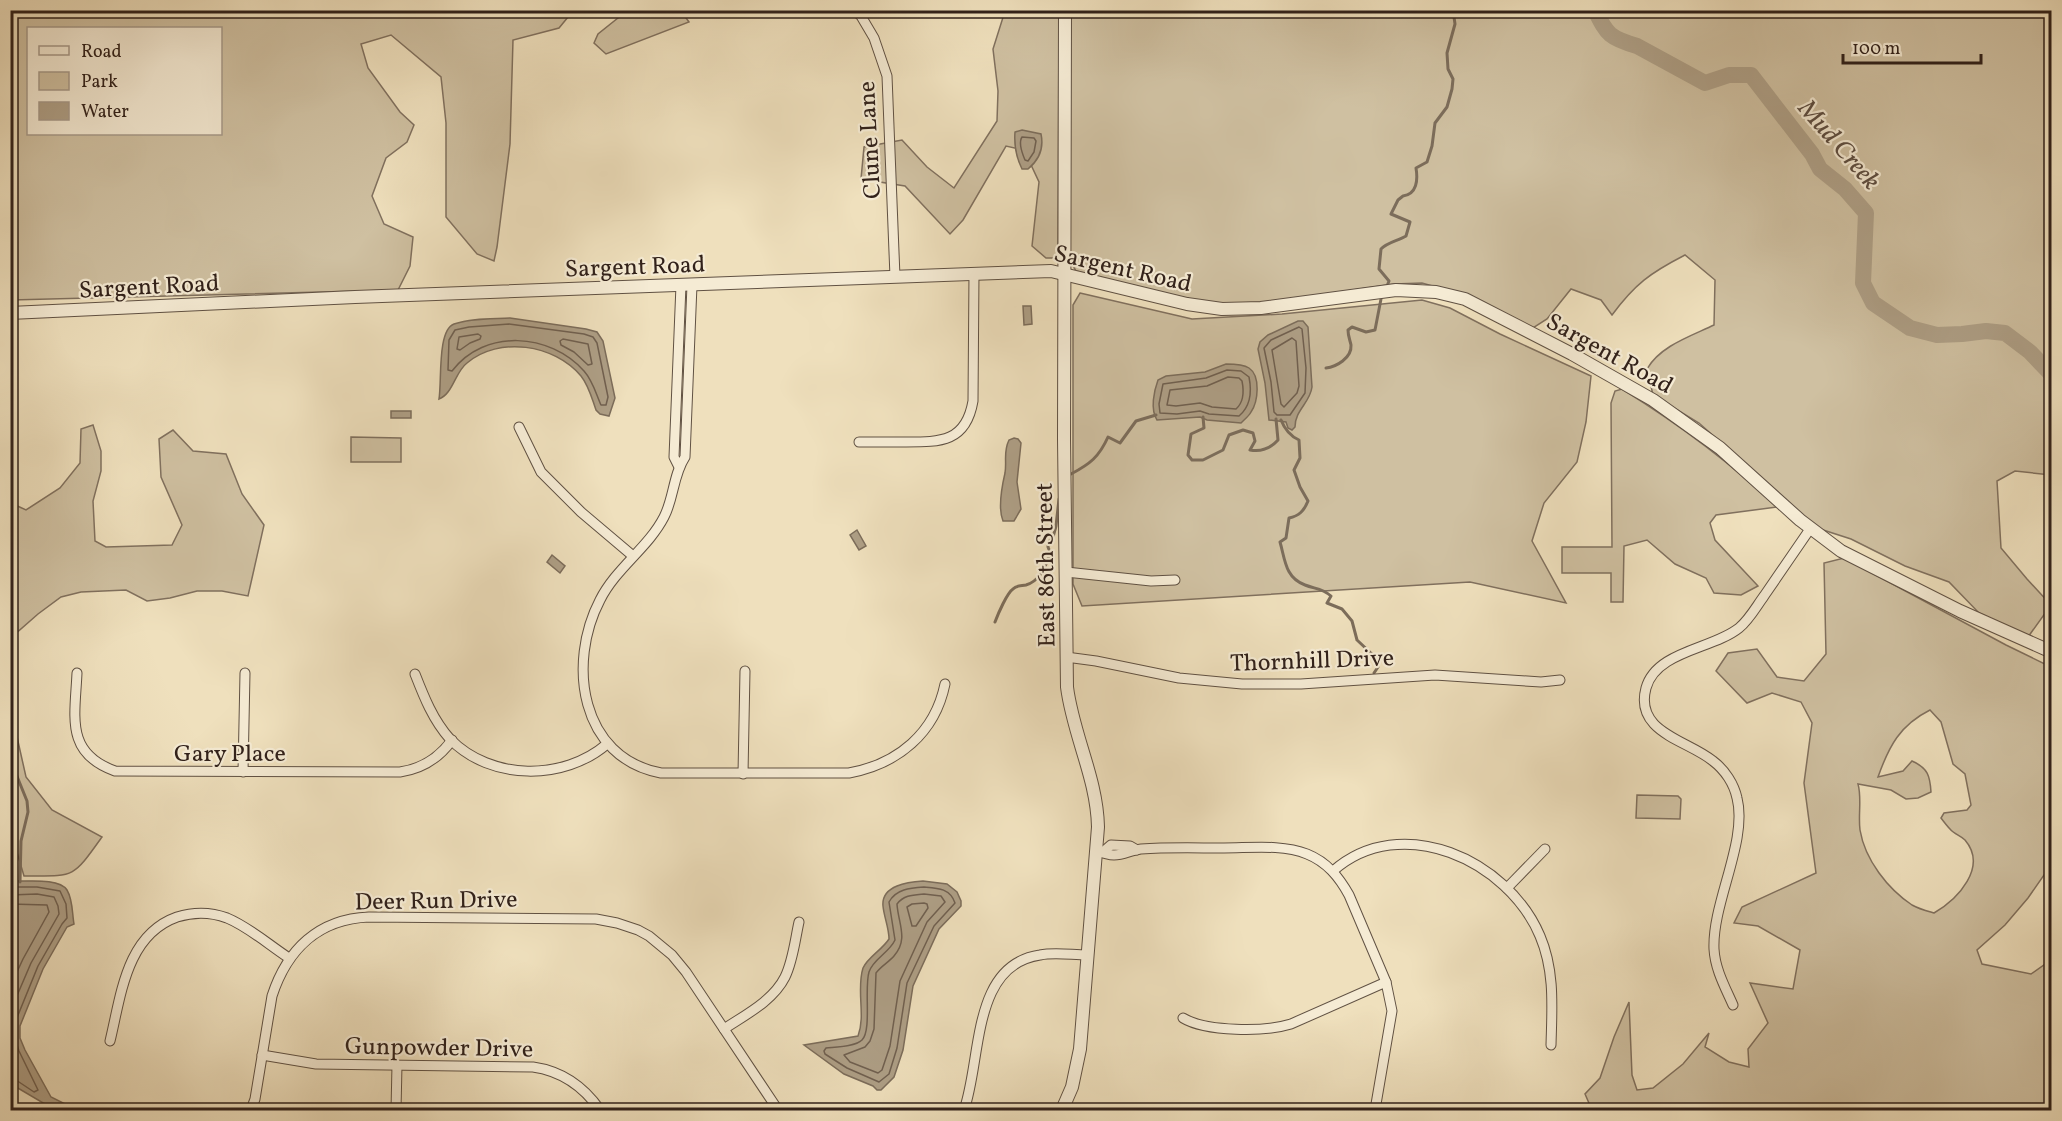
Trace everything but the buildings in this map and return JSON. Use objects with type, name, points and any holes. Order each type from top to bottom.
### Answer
[{"type":"street","name":"Clune Lane","points":[[855,10],[874,38],[886,76],[895,277]]},
{"type":"street","name":"East 86th Street","points":[[1062,1110],[1072,1087],[1080,1049],[1087,955],[1100,852],[1096,796],[1071,713],[1067,687],[1065,10]]},
{"type":"street","name":"Sargent Road","points":[[10,313],[1052,271],[1187,304],[1222,309],[1261,308],[1401,290],[1431,291],[1465,299],[1620,381],[1674,414],[1720,448],[1810,529],[1841,550],[1959,611],[2052,652]]},
{"type":"street","points":[[859,442],[940,441],[954,435],[966,424],[973,401],[974,273]]},
{"type":"street","points":[[686,285],[685,457],[679,467],[664,517],[650,538],[611,582],[600,600],[588,632],[584,654],[584,679],[589,709],[607,744],[633,764],[657,772],[842,774],[862,771],[878,765],[910,745],[928,727],[941,702],[945,684]]},
{"type":"street","points":[[519,427],[541,472],[581,512],[633,556]]},
{"type":"street","points":[[1733,1005],[1717,967],[1714,949],[1716,926],[1738,831],[1738,800],[1730,781],[1712,759],[1657,728],[1646,707],[1646,688],[1654,672],[1667,661],[1739,628],[1753,612],[1810,529]]},
{"type":"street","points":[[1066,572],[1151,581],[1175,580]]},
{"type":"street","name":"Thornhill Drive","points":[[1066,657],[1179,678],[1242,684],[1301,684],[1435,675],[1541,682],[1560,680]]},
{"type":"street","points":[[743,774],[744,671]]},
{"type":"street","name":"Gary Place","points":[[77,674],[75,720],[77,739],[90,757],[100,765],[115,771],[400,772],[408,771],[430,761],[441,753],[452,740]]},
{"type":"street","points":[[243,772],[245,674]]},
{"type":"street","points":[[415,674],[426,702],[440,726],[452,740],[479,759],[527,772],[550,770],[585,760],[607,744]]},
{"type":"street","points":[[1100,852],[1111,845],[1130,846],[1137,850],[1282,848],[1308,854],[1333,871],[1349,895],[1390,994],[1392,1019],[1375,1110]]},
{"type":"street","points":[[1333,871],[1353,856],[1370,849],[1391,845],[1421,846],[1441,850],[1469,861],[1487,872],[1507,888],[1531,917],[1547,956],[1552,993],[1551,1045]]},
{"type":"street","points":[[1507,888],[1545,849]]},
{"type":"street","points":[[110,1041],[135,951],[145,938],[169,920],[193,914],[223,917],[238,924],[289,958]]},
{"type":"street","name":"Deer Run Drive","points":[[251,1110],[255,1099],[274,988],[280,973],[289,958],[303,943],[324,928],[360,917],[588,919],[609,921],[642,932],[666,949],[686,972],[778,1110]]},
{"type":"street","points":[[724,1029],[777,990],[790,962],[799,922]]},
{"type":"street","points":[[964,1110],[986,1003],[997,980],[1016,963],[1036,955],[1087,955]]},
{"type":"street","points":[[1183,1018],[1211,1028],[1276,1027],[1291,1024],[1386,982]]},
{"type":"street","name":"Gunpowder Drive","points":[[262,1054],[316,1064],[542,1068],[576,1085],[600,1110]]},
{"type":"street","points":[[396,1065],[396,1110]]},
{"type":"green space","points":[[628,10],[681,11],[689,22],[606,54],[594,43],[598,34]]},
{"type":"green space","points":[[1890,10],[1919,15],[1964,10],[1985,17],[2051,15],[2051,475],[2015,471],[1997,481],[2001,548],[2051,605],[2028,637],[1979,613],[1949,582],[1905,566],[1851,539],[1817,528],[1699,423],[1653,395],[1647,369],[1653,361],[1677,342],[1714,325],[1715,280],[1685,255],[1644,280],[1612,315],[1601,300],[1571,289],[1547,319],[1533,328],[1464,295],[1422,283],[1394,284],[1271,302],[1205,304],[1076,271],[1070,261],[1068,200],[1070,11]]},
{"type":"green space","points":[[10,11],[573,11],[559,28],[513,40],[510,144],[494,261],[477,254],[446,217],[446,123],[441,77],[391,35],[361,44],[368,68],[400,112],[414,125],[407,142],[386,158],[372,196],[384,224],[413,237],[410,266],[398,290],[11,300]]},
{"type":"green space","points":[[1005,11],[1059,11],[1058,258],[1046,258],[1032,246],[1039,182],[1024,150],[1006,146],[963,220],[950,234],[905,186],[861,179],[864,147],[902,140],[927,167],[954,188],[997,121],[998,91],[993,49]]},
{"type":"green space","points":[[1080,293],[1192,319],[1282,314],[1422,300],[1450,308],[1591,376],[1586,422],[1577,462],[1544,503],[1532,541],[1566,603],[1470,582],[1082,606],[1073,584],[1073,305]]},
{"type":"green space","points":[[1622,389],[1663,415],[1702,444],[1741,474],[1777,507],[1716,515],[1710,523],[1715,540],[1758,586],[1741,595],[1714,593],[1706,578],[1675,564],[1647,540],[1624,546],[1623,602],[1611,602],[1611,573],[1562,573],[1562,547],[1612,547],[1611,403],[1615,391]]},
{"type":"green space","points":[[93,425],[101,451],[101,471],[93,501],[95,541],[106,547],[172,545],[182,525],[161,477],[159,439],[173,430],[193,451],[226,454],[242,494],[264,525],[248,596],[222,591],[197,591],[147,601],[126,590],[81,592],[61,597],[38,614],[13,636],[11,647],[11,503],[26,510],[60,488],[80,463],[81,429]]},
{"type":"green space","points":[[351,437],[401,438],[401,462],[351,462]]},
{"type":"green space","points":[[1844,558],[2051,667],[2051,865],[2028,898],[2005,925],[1977,950],[1982,964],[2031,974],[2051,960],[2052,1053],[2048,1063],[2051,1068],[2051,1110],[1592,1110],[1585,1094],[1600,1078],[1629,1002],[1632,1075],[1637,1090],[1653,1088],[1683,1064],[1709,1033],[1705,1047],[1729,1062],[1749,1067],[1748,1049],[1768,1023],[1750,983],[1793,989],[1800,950],[1758,926],[1734,923],[1742,907],[1816,873],[1804,783],[1812,723],[1801,702],[1772,693],[1747,703],[1716,671],[1728,653],[1757,649],[1777,677],[1804,681],[1826,654],[1824,563]],"holes":[[[1930,710],[1941,722],[1953,764],[1965,774],[1971,805],[1967,810],[1944,813],[1941,818],[1952,831],[1965,840],[1971,850],[1973,861],[1972,871],[1960,891],[1934,913],[1915,906],[1894,891],[1872,863],[1860,830],[1858,784],[1891,790],[1906,799],[1918,798],[1931,792],[1927,773],[1912,761],[1903,771],[1878,777],[1891,746],[1911,722]]]},
{"type":"green space","points":[[11,710],[26,777],[52,810],[102,837],[78,868],[63,875],[24,876],[16,849],[11,851]]},
{"type":"green space","points":[[1637,795],[1678,796],[1681,799],[1680,819],[1636,818]]},
{"type":"water","points":[[1022,130],[1041,134],[1040,153],[1028,169],[1022,169],[1016,151],[1015,132]]},
{"type":"water","points":[[1023,306],[1031,306],[1032,324],[1024,325]]},
{"type":"water","points":[[510,318],[597,332],[603,341],[615,398],[609,416],[600,414],[596,410],[584,380],[570,365],[542,351],[526,347],[495,349],[480,354],[463,367],[448,393],[439,399],[441,357],[449,328],[454,324],[467,321]]},
{"type":"water","points":[[1298,321],[1303,321],[1308,327],[1312,387],[1292,430],[1288,428],[1286,422],[1269,420],[1258,349],[1260,342],[1268,335]]},
{"type":"water","points":[[1226,364],[1238,364],[1249,368],[1257,383],[1253,408],[1241,423],[1207,420],[1200,417],[1157,420],[1153,405],[1158,380],[1166,376],[1205,372]]},
{"type":"water","points":[[391,411],[411,411],[411,418],[391,418]]},
{"type":"water","points":[[1014,438],[1021,443],[1017,482],[1021,509],[1014,521],[1003,521],[1001,504],[1006,469],[1006,449],[1009,440]]},
{"type":"water","points":[[857,530],[866,546],[859,550],[850,535]]},
{"type":"water","points":[[552,555],[565,566],[560,573],[547,562]]},
{"type":"water","points":[[11,881],[57,883],[67,890],[70,898],[74,924],[67,927],[43,969],[20,1026],[20,1038],[51,1097],[77,1110],[55,1110],[11,1084]]},
{"type":"water","points":[[923,881],[947,884],[957,892],[961,906],[939,929],[913,986],[903,1050],[894,1077],[881,1090],[877,1090],[873,1086],[844,1074],[804,1045],[858,1036],[861,1020],[860,985],[863,968],[889,939],[883,906],[886,893],[897,886]]},
{"type":"waterway","points":[[1387,286],[1389,281],[1379,269],[1381,249],[1406,236],[1410,222],[1391,214],[1398,200],[1414,189],[1417,177],[1416,168],[1427,162],[1435,123],[1447,107],[1452,89],[1453,79],[1448,69],[1447,53],[1455,24],[1453,10]]},
{"type":"waterway","name":"Mud Creek","points":[[1595,10],[1606,30],[1615,38],[1637,46],[1705,83],[1729,75],[1751,75],[1812,154],[1820,169],[1845,189],[1866,213],[1863,283],[1873,303],[1910,328],[1937,335],[1986,331],[2005,333],[2030,352],[2052,375]]},
{"type":"waterway","points":[[1326,368],[1339,364],[1349,354],[1351,345],[1348,330],[1352,327],[1366,332],[1375,330],[1381,299]]},
{"type":"waterway","points":[[1071,474],[1093,459],[1108,437],[1120,443],[1136,421],[1156,415]]},
{"type":"waterway","points":[[1203,417],[1204,428],[1191,434],[1188,455],[1192,460],[1203,460],[1223,450],[1229,435],[1243,430],[1253,433],[1255,441],[1250,450],[1258,451],[1269,448],[1278,440],[1276,419]]},
{"type":"waterway","points":[[1281,420],[1288,432],[1299,440],[1300,458],[1294,470],[1308,501],[1301,512],[1289,518],[1286,538],[1280,542],[1287,567],[1298,582],[1328,593],[1331,596],[1327,603],[1342,609],[1352,621],[1357,640],[1374,656],[1378,667],[1374,673]]},
{"type":"waterway","points":[[995,622],[1011,591],[1016,587],[1031,583],[1045,567],[1050,552],[1048,543],[1053,537],[1056,526],[1059,499]]},
{"type":"waterway","points":[[10,759],[27,801],[28,812],[21,841],[20,882]]}]
